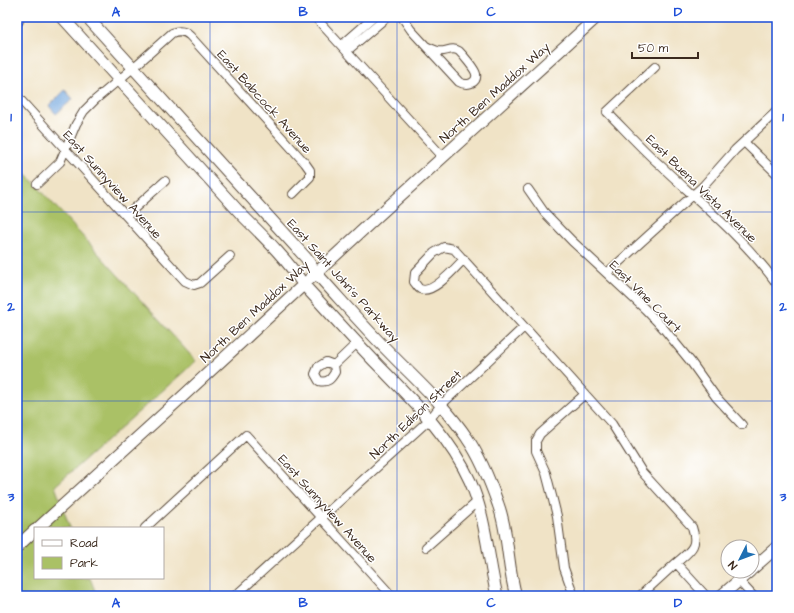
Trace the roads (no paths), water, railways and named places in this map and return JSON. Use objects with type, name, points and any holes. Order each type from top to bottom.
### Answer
[{"type":"main road","points":[[62,17],[242,215],[266,238],[292,267],[303,284],[430,420],[458,459],[470,481],[478,501],[484,524],[496,596]]},
{"type":"main road","name":"East Saint John's Parkway","points":[[87,17],[306,258],[316,273],[388,351],[441,405],[460,428],[471,444],[486,474],[503,519],[511,577],[516,596]]},
{"type":"main road","name":"North Ben Maddox Way","points":[[39,527],[303,284],[597,17]]},
{"type":"main road","points":[[21,544],[34,531]]},
{"type":"main road","points":[[760,562],[777,547]]},
{"type":"main road","points":[[721,596],[739,581]]},
{"type":"street","points":[[315,17],[345,48],[443,157]]},
{"type":"street","points":[[345,48],[374,17]]},
{"type":"street","points":[[345,48],[387,17]]},
{"type":"street","points":[[402,17],[411,30],[459,82],[463,85],[468,85],[476,78],[474,69],[459,51],[454,49],[449,49],[444,52],[437,51],[426,46]]},
{"type":"street","name":"East Babcock Avenue","points":[[133,68],[172,32],[179,30],[187,33],[310,170],[310,177],[293,194]]},
{"type":"street","points":[[37,184],[60,162],[76,124],[84,111],[94,100],[133,68]]},
{"type":"street","name":"East Buena Vista Avenue","points":[[655,68],[607,112],[644,150],[718,217],[777,284]]},
{"type":"street","name":"East Sunnyview Avenue","points":[[17,96],[185,281],[194,285],[204,280],[230,256]]},
{"type":"street","points":[[607,273],[714,175],[744,142],[777,111]]},
{"type":"street","points":[[744,142],[777,174]]},
{"type":"street","points":[[126,216],[165,181]]},
{"type":"street","name":"East Vine Court","points":[[528,189],[544,212],[572,241],[664,329],[691,362],[716,398],[742,425]]},
{"type":"street","points":[[464,259],[434,288],[427,290],[420,289],[414,282],[415,272],[434,253],[444,247],[454,249],[464,259],[612,424],[642,472],[692,527],[696,538],[695,544],[692,548],[640,596]]},
{"type":"street","name":"North Edison Street","points":[[235,596],[430,420],[441,405],[524,327]]},
{"type":"street","points":[[334,365],[357,343]]},
{"type":"street","points":[[574,596],[564,568],[557,516],[546,474],[536,451],[536,441],[540,434],[585,394]]},
{"type":"street","name":"East Sunnyview Avenue","points":[[146,527],[246,435],[392,596]]},
{"type":"street","points":[[426,548],[478,501]]},
{"type":"street","points":[[676,563],[706,596]]},
{"type":"street","points":[[739,581],[753,596]]},
{"type":"water","points":[[65,90],[73,99],[56,114],[49,106]]}]
